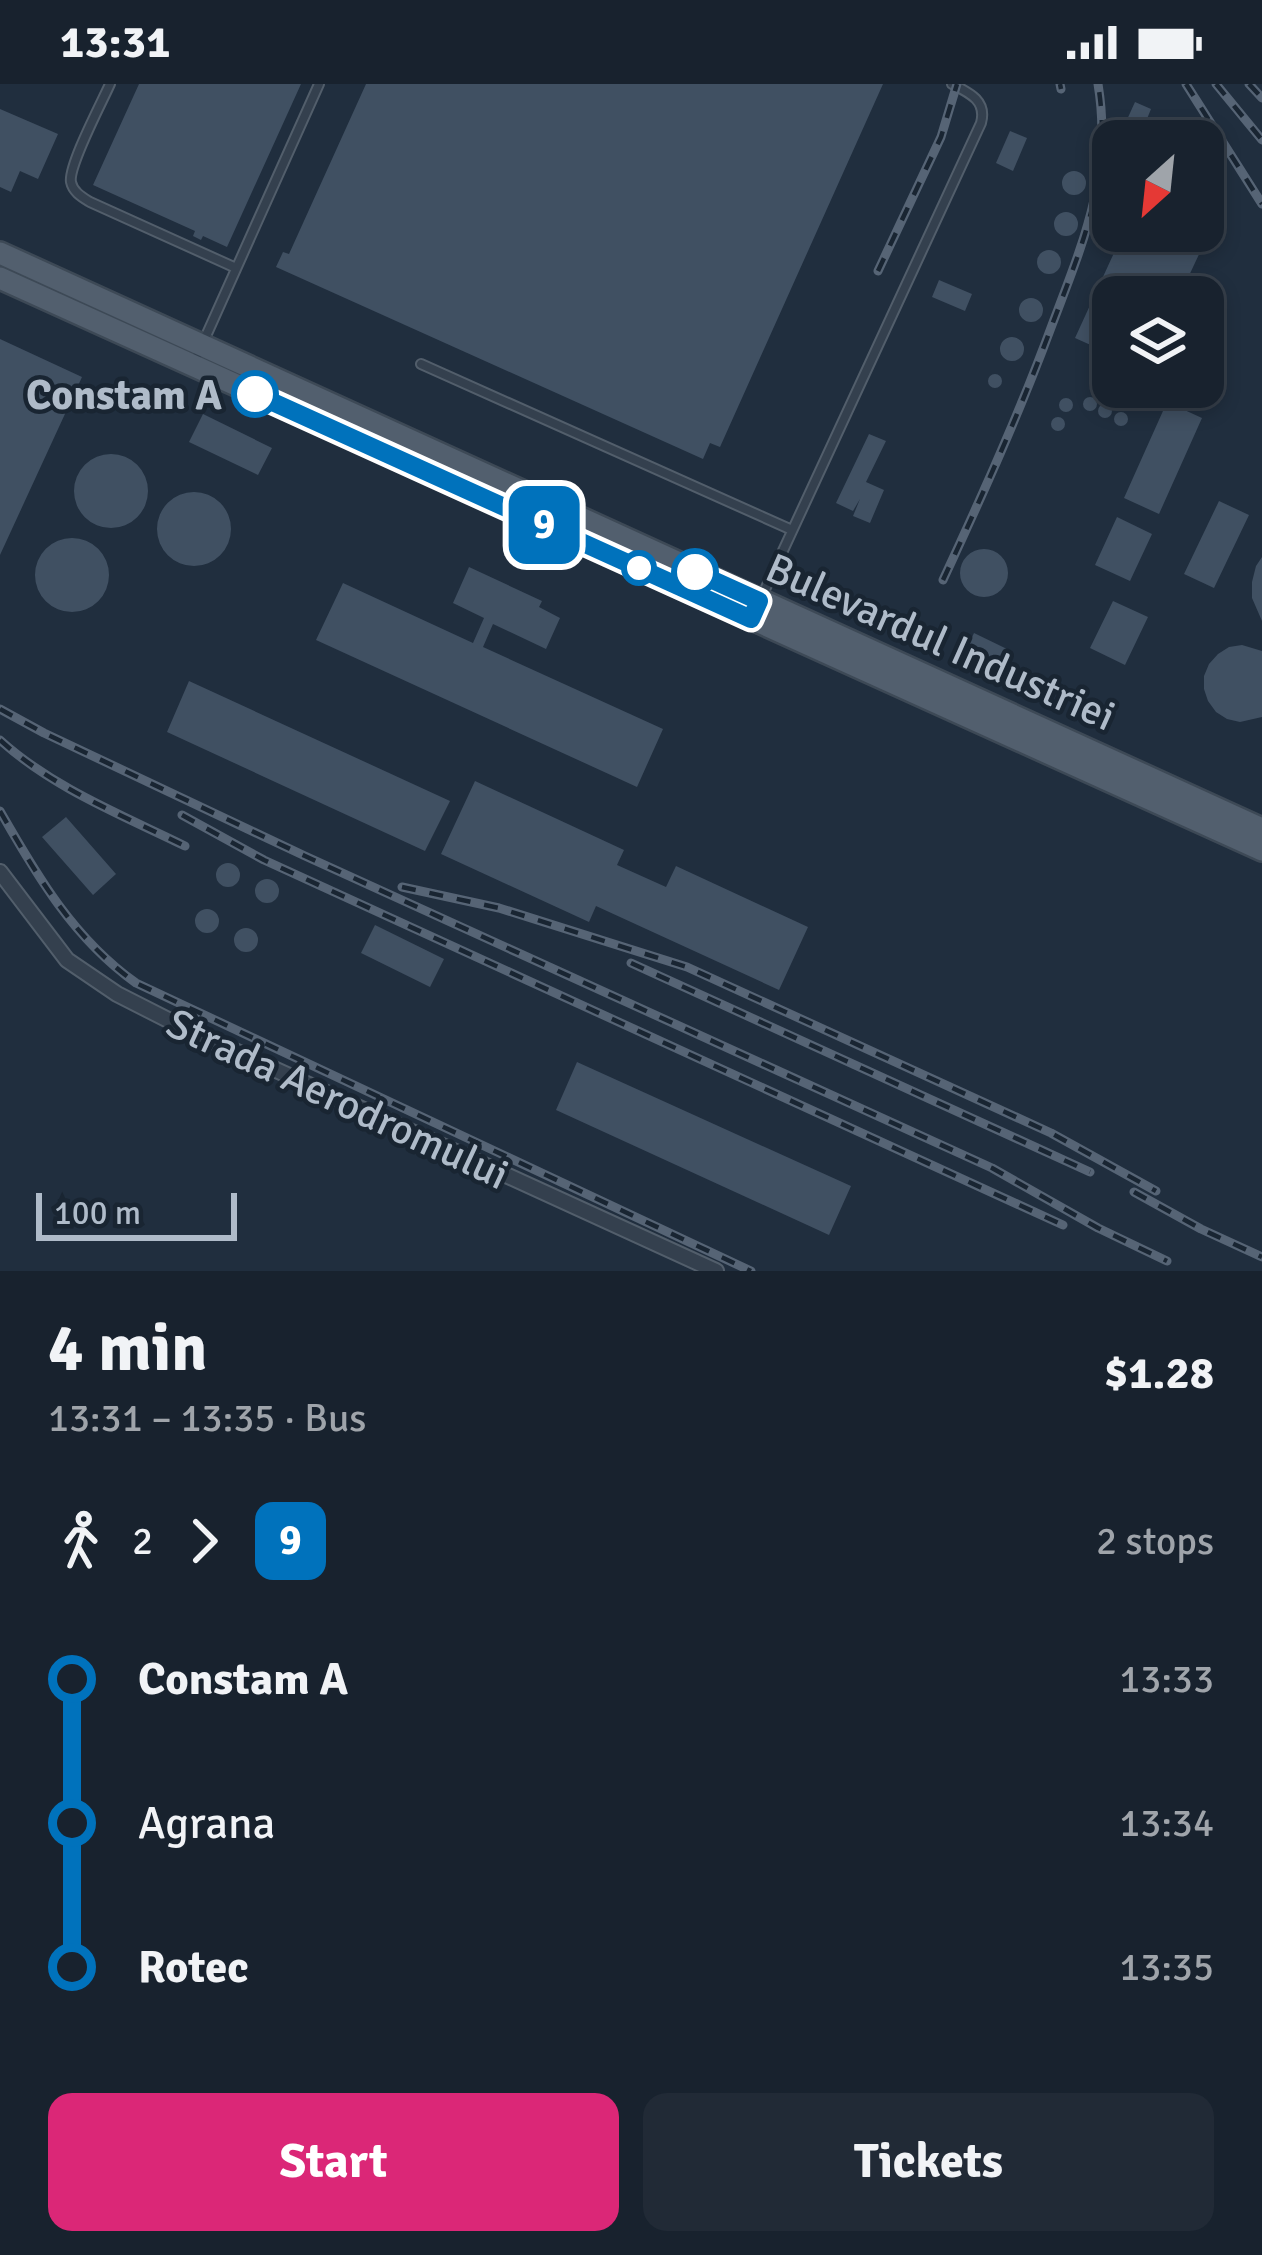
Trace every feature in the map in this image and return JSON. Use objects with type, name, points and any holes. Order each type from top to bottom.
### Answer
[{"type":"main road","name":"Bulevardul Industriei","points":[[0,253],[197,356]]},
{"type":"main road","name":"Bulevardul Industriei","points":[[0,278],[197,356],[755,610],[1262,850]]},
{"type":"main road","name":"Bulevardul Industriei","points":[[755,610],[1262,829]]},
{"type":"street","name":"Strada Aerodromului","points":[[0,872],[67,960],[117,994],[716,1271]]},
{"type":"lane","points":[[110,84],[73,166],[75,190],[90,202],[236,268]]},
{"type":"lane","points":[[197,356],[319,84]]},
{"type":"lane","points":[[755,610],[981,124],[982,107],[977,100],[952,84]]},
{"type":"lane","points":[[421,364],[792,530]]},
{"type":"building","points":[[139,84],[301,84],[227,247],[203,236],[201,240],[193,236],[195,231],[93,185]]},
{"type":"building","points":[[366,84],[883,84],[720,447],[710,443],[703,459],[276,267],[283,252],[289,254]]},
{"type":"building","points":[[1135,102],[1151,109],[1147,120],[1127,120]]},
{"type":"building","points":[[0,109],[58,134],[38,179],[20,171],[11,192],[0,187]]},
{"type":"building","points":[[1010,131],[1027,138],[1013,171],[996,163]]},
{"type":"building","points":[[1074,171],[1086,183],[1074,195],[1062,183]]},
{"type":"building","points":[[1066,212],[1078,224],[1066,236],[1054,224]]},
{"type":"building","points":[[1049,250],[1061,262],[1049,274],[1037,262]]},
{"type":"building","points":[[1114,252],[1200,252],[1189,276],[1103,276]]},
{"type":"building","points":[[939,280],[972,294],[965,311],[932,297]]},
{"type":"building","points":[[1031,298],[1043,310],[1031,322],[1019,310]]},
{"type":"building","points":[[1092,301],[1092,346],[1075,338]]},
{"type":"building","points":[[1012,337],[1024,349],[1012,361],[1000,349]]},
{"type":"building","points":[[0,339],[82,377],[0,555]]},
{"type":"building","points":[[995,374],[1002,381],[995,388],[988,381]]},
{"type":"building","points":[[1090,397],[1095,408],[1090,411],[1083,404]]},
{"type":"building","points":[[1066,398],[1073,405],[1066,412],[1059,405]]},
{"type":"building","points":[[1099,408],[1111,408],[1110,416],[1100,416]]},
{"type":"building","points":[[1164,408],[1180,408],[1202,418],[1159,514],[1124,498]]},
{"type":"building","points":[[1121,412],[1128,419],[1121,426],[1114,419]]},
{"type":"building","points":[[203,414],[272,448],[258,475],[189,442]]},
{"type":"building","points":[[1058,417],[1065,424],[1058,431],[1051,424]]},
{"type":"building","points":[[869,434],[886,441],[866,482],[884,490],[870,523],[853,516],[860,499],[853,511],[836,503]]},
{"type":"building","points":[[111,454],[137,465],[148,491],[137,517],[111,528],[85,517],[74,491],[85,465]]},
{"type":"building","points":[[194,492],[220,503],[231,529],[220,555],[194,566],[168,555],[157,529],[168,503]]},
{"type":"building","points":[[1219,501],[1249,515],[1214,588],[1184,574]]},
{"type":"building","points":[[1117,517],[1152,534],[1130,581],[1095,565]]},
{"type":"building","points":[[72,538],[98,549],[109,575],[98,601],[72,612],[46,601],[35,575],[46,549]]},
{"type":"building","points":[[984,549],[1001,556],[1008,573],[1001,590],[984,597],[967,590],[960,573],[967,556]]},
{"type":"building","points":[[1262,557],[1262,621],[1252,598],[1252,582]]},
{"type":"building","points":[[469,567],[542,601],[539,607],[560,618],[546,649],[493,624],[483,647],[663,729],[637,787],[316,640],[343,583],[473,643],[484,618],[453,603]]},
{"type":"building","points":[[1113,601],[1148,617],[1125,665],[1090,648]]},
{"type":"building","points":[[974,633],[1007,649],[999,665],[966,650]]},
{"type":"building","points":[[1242,645],[1262,651],[1262,717],[1240,722],[1216,712],[1204,689],[1204,676],[1218,654]]},
{"type":"building","points":[[189,681],[450,801],[425,851],[167,732]]},
{"type":"building","points":[[475,781],[624,850],[617,865],[666,887],[676,866],[808,927],[779,990],[596,906],[589,922],[441,854]]},
{"type":"building","points":[[66,817],[116,874],[93,895],[42,837]]},
{"type":"building","points":[[228,863],[240,875],[228,887],[216,875]]},
{"type":"building","points":[[267,879],[279,891],[267,903],[255,891]]},
{"type":"building","points":[[207,909],[219,921],[207,933],[195,921]]},
{"type":"building","points":[[375,925],[444,959],[430,987],[361,953]]},
{"type":"building","points":[[246,928],[258,940],[246,952],[234,940]]},
{"type":"building","points":[[577,1062],[851,1186],[829,1235],[556,1110]]},
{"type":"railway","points":[[878,271],[941,137],[957,84]]},
{"type":"railway","points":[[1060,84],[1061,89]]},
{"type":"railway","points":[[943,580],[1027,390],[1084,236],[1102,148],[1098,84]]},
{"type":"railway","points":[[1186,84],[1262,204]]},
{"type":"railway","points":[[1216,84],[1262,140]]},
{"type":"railway","points":[[1249,84],[1262,98]]},
{"type":"railway","points":[[0,709],[305,856],[992,1168],[1167,1261]]},
{"type":"railway","points":[[0,740],[65,786],[185,846]]},
{"type":"railway","points":[[0,811],[75,926],[136,983],[751,1271]]},
{"type":"railway","points":[[182,815],[264,860],[1063,1225]]},
{"type":"railway","points":[[402,887],[499,908],[687,967],[1051,1133],[1156,1191]]},
{"type":"railway","points":[[631,963],[1090,1172]]},
{"type":"railway","points":[[1134,1192],[1262,1257]]},
{"type":"bus line","name":"9","points":[[255,394],[751,619],[759,601],[695,572]]},
{"type":"place","name":"Constam A","points":[[255,394]]}]
